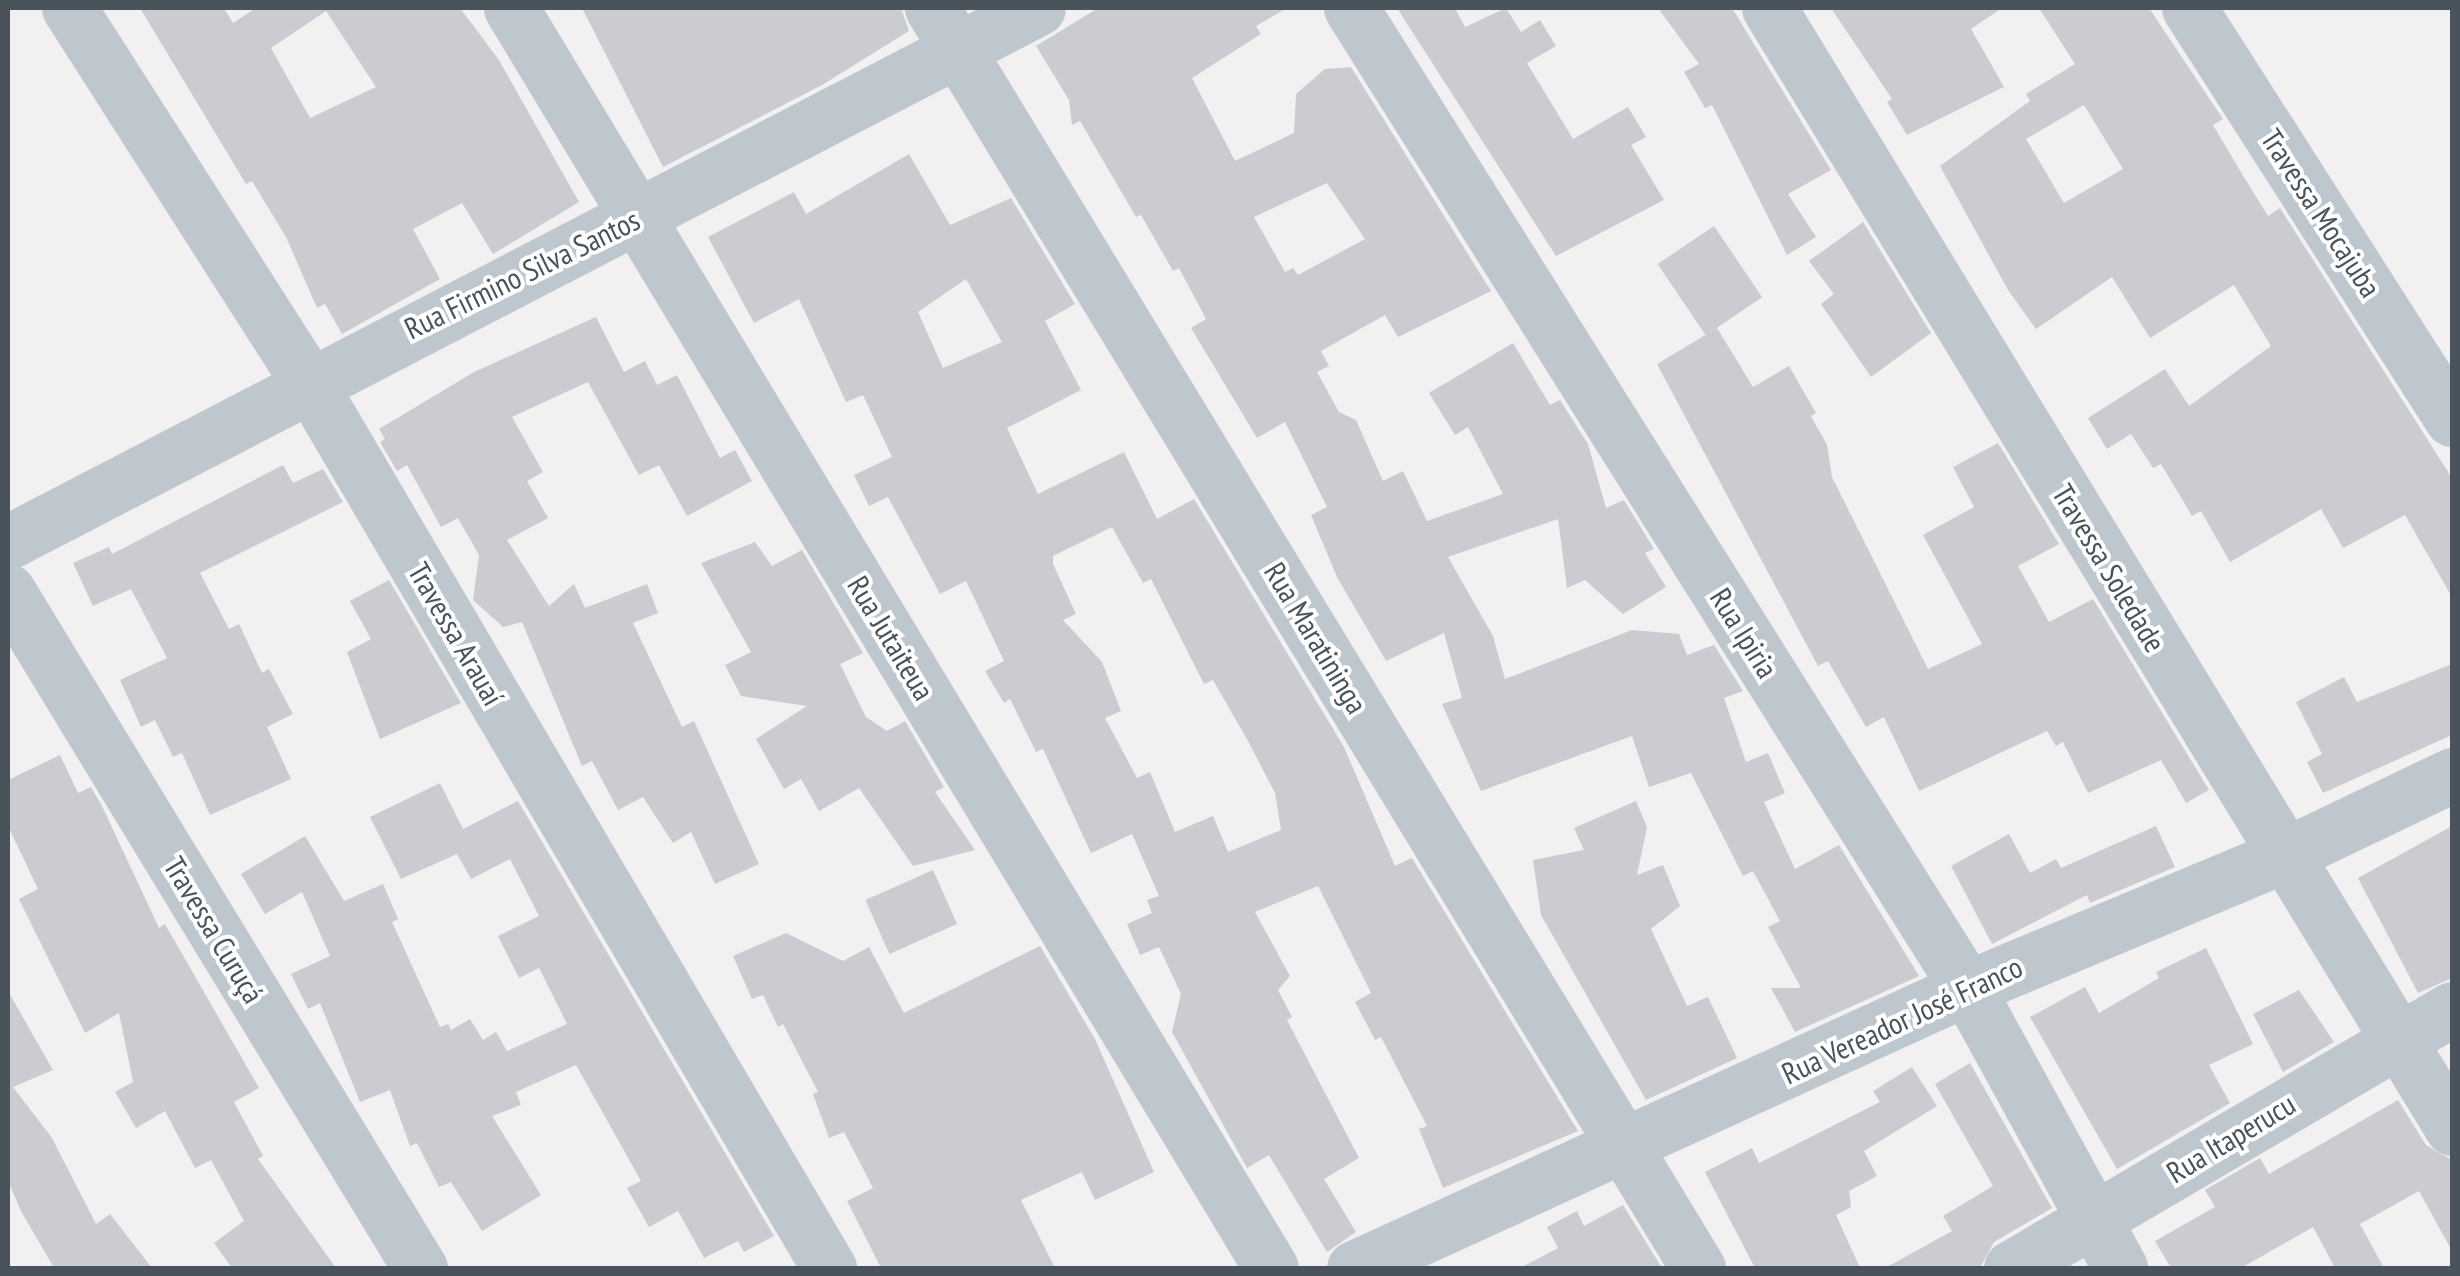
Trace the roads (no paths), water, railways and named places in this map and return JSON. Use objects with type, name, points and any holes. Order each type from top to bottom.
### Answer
[{"type":"street","name":"Travessa Arauaí","points":[[69,8],[308,381],[829,1268]]},
{"type":"street","name":"Rua Jutaiteua","points":[[512,8],[1271,1268]]},
{"type":"street","name":"Rua Firmino Silva Santos","points":[[8,542],[308,381],[636,218],[945,28],[1038,8]]},
{"type":"street","name":"Rua Ipiria","points":[[1351,8],[1967,988],[2120,1268]]},
{"type":"street","name":"Travessa Soledade","points":[[1769,8],[2452,1128]]},
{"type":"street","name":"Travessa Mocajuba","points":[[2189,8],[2452,420]]},
{"type":"street","name":"Rua Maratininga","points":[[945,28],[1698,1268]]},
{"type":"street","name":"Travessa Curuçá","points":[[8,591],[420,1268]]},
{"type":"street","name":"Rua Vereador José Franco","points":[[1354,1268],[1626,1148],[1967,988],[2283,856],[2452,775]]},
{"type":"street","name":"Rua Itaperucu","points":[[2011,1268],[2452,1009]]}]
